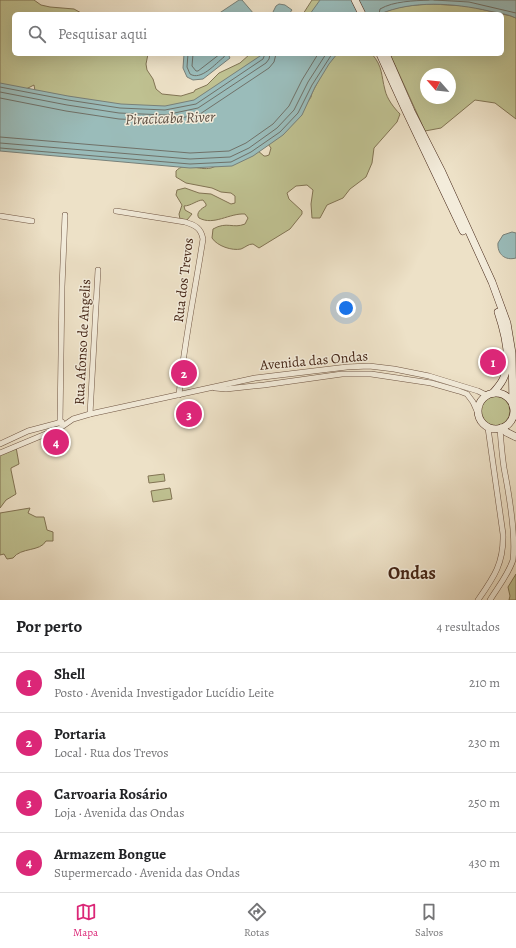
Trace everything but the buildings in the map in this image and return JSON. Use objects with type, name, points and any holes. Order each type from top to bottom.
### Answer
[{"type":"main road","points":[[355,0],[361,12]]},
{"type":"main road","points":[[361,0],[366,12]]},
{"type":"main road","points":[[381,56],[487,280],[498,310],[505,337],[508,361],[505,376],[490,394],[480,402],[477,411],[482,424],[488,428],[500,428],[510,423],[514,413],[512,353],[507,323],[492,282],[441,170],[411,111],[387,56]]},
{"type":"main road","points":[[490,394],[499,393],[508,397],[514,413]]},
{"type":"main road","points":[[500,428],[516,437]]},
{"type":"street","name":"Rua dos Trevos","points":[[116,211],[185,222],[195,225],[200,230],[202,235],[203,239],[198,273],[182,363],[179,395]]},
{"type":"street","points":[[0,216],[32,221]]},
{"type":"street","points":[[60,422],[65,216]]},
{"type":"street","name":"Rua Afonso de Angelis","points":[[90,414],[98,270]]},
{"type":"street","name":"Avenida das Ondas","points":[[0,444],[43,427],[90,414],[255,378],[338,368],[360,366],[401,370],[429,376],[490,394]]},
{"type":"street","points":[[365,374],[369,370],[401,370]]},
{"type":"street","name":"Avenida das Ondas","points":[[212,387],[226,389],[358,373],[410,379],[459,391],[467,394],[477,411]]},
{"type":"street","points":[[264,385],[266,379],[290,374]]},
{"type":"street","points":[[226,389],[231,385],[251,381],[255,378]]},
{"type":"street","name":"Avenida das Ondas","points":[[0,453],[60,428],[69,421]]},
{"type":"street","points":[[43,427],[44,434]]},
{"type":"street","points":[[478,600],[499,566],[503,550],[503,534],[488,428]]},
{"type":"street","points":[[490,600],[505,579],[513,559],[515,543],[515,529],[504,467],[500,428]]},
{"type":"street","points":[[34,430],[36,437]]},
{"type":"green space","points":[[0,0],[34,0],[41,5],[74,9],[79,12],[12,12],[12,56],[148,56],[146,64],[147,70],[153,79],[156,89],[162,94],[181,96],[194,92],[195,90],[207,85],[219,73],[240,63],[248,56],[279,56],[176,115],[35,91],[34,85],[26,89],[0,85]]},
{"type":"green space","points":[[312,0],[323,0],[318,12],[304,12]]},
{"type":"green space","points":[[431,4],[468,6],[494,12],[384,12],[411,5]]},
{"type":"green space","points":[[504,14],[516,18],[516,119],[495,103],[475,100],[441,128],[425,131],[391,56],[504,56]]},
{"type":"green space","points":[[331,56],[374,56],[376,59],[380,67],[387,97],[400,114],[397,122],[374,148],[372,163],[366,177],[350,189],[343,198],[327,205],[320,218],[312,218],[311,204],[313,190],[307,185],[296,186],[287,193],[289,199],[302,211],[302,214],[290,229],[259,248],[253,244],[241,249],[229,249],[221,246],[212,238],[213,229],[226,225],[237,226],[245,224],[248,218],[245,214],[233,215],[210,221],[199,218],[198,214],[206,206],[203,200],[184,206],[185,210],[192,214],[187,220],[180,219],[179,214],[182,205],[176,195],[177,190],[185,188],[199,193],[211,194],[231,204],[235,203],[235,196],[231,193],[186,183],[176,177],[176,171],[180,168],[188,166],[206,169],[211,168],[257,150],[264,156],[269,155],[271,148],[268,144],[294,123],[311,97]]},
{"type":"green space","points":[[495,396],[506,400],[510,411],[506,422],[495,426],[484,422],[480,411],[484,400]]},
{"type":"green space","points":[[16,447],[19,464],[11,468],[11,470],[16,494],[6,500],[0,508],[0,455]]},
{"type":"green space","points":[[164,474],[165,481],[149,483],[148,476]]},
{"type":"green space","points":[[170,488],[172,499],[153,502],[151,491]]},
{"type":"green space","points":[[30,508],[28,513],[36,517],[44,517],[47,530],[53,532],[53,541],[46,541],[39,547],[21,552],[13,558],[7,559],[4,554],[0,555],[0,513]]},
{"type":"green space","points":[[516,574],[516,600],[509,600],[510,596],[508,587]]},
{"type":"water","points":[[239,0],[242,0],[252,12],[221,12]]},
{"type":"water","points":[[320,0],[516,0],[516,18],[504,15],[504,12],[493,12],[462,6],[434,4],[406,6],[386,12],[311,12]]},
{"type":"water","points":[[279,4],[285,5],[292,10],[290,12],[273,12]]},
{"type":"water","points":[[184,56],[229,56],[230,58],[203,79],[193,80],[187,77],[183,68]]},
{"type":"water","name":"Piracicaba River","points":[[260,56],[335,56],[315,87],[302,115],[283,135],[253,156],[232,166],[190,168],[0,151],[0,83],[121,104],[165,106],[194,100]]},
{"type":"water","points":[[512,232],[516,233],[516,258],[512,259],[502,256],[498,243],[503,235]]},
{"type":"place","name":"Shell","points":[[493,362]]},
{"type":"place","name":"Portaria","points":[[184,373]]},
{"type":"place","name":"Carvoaria Rosário","points":[[189,414]]},
{"type":"place","name":"Armazem Bongue","points":[[56,442]]},
{"type":"district","name":"Ondas","points":[[412,573]]}]
